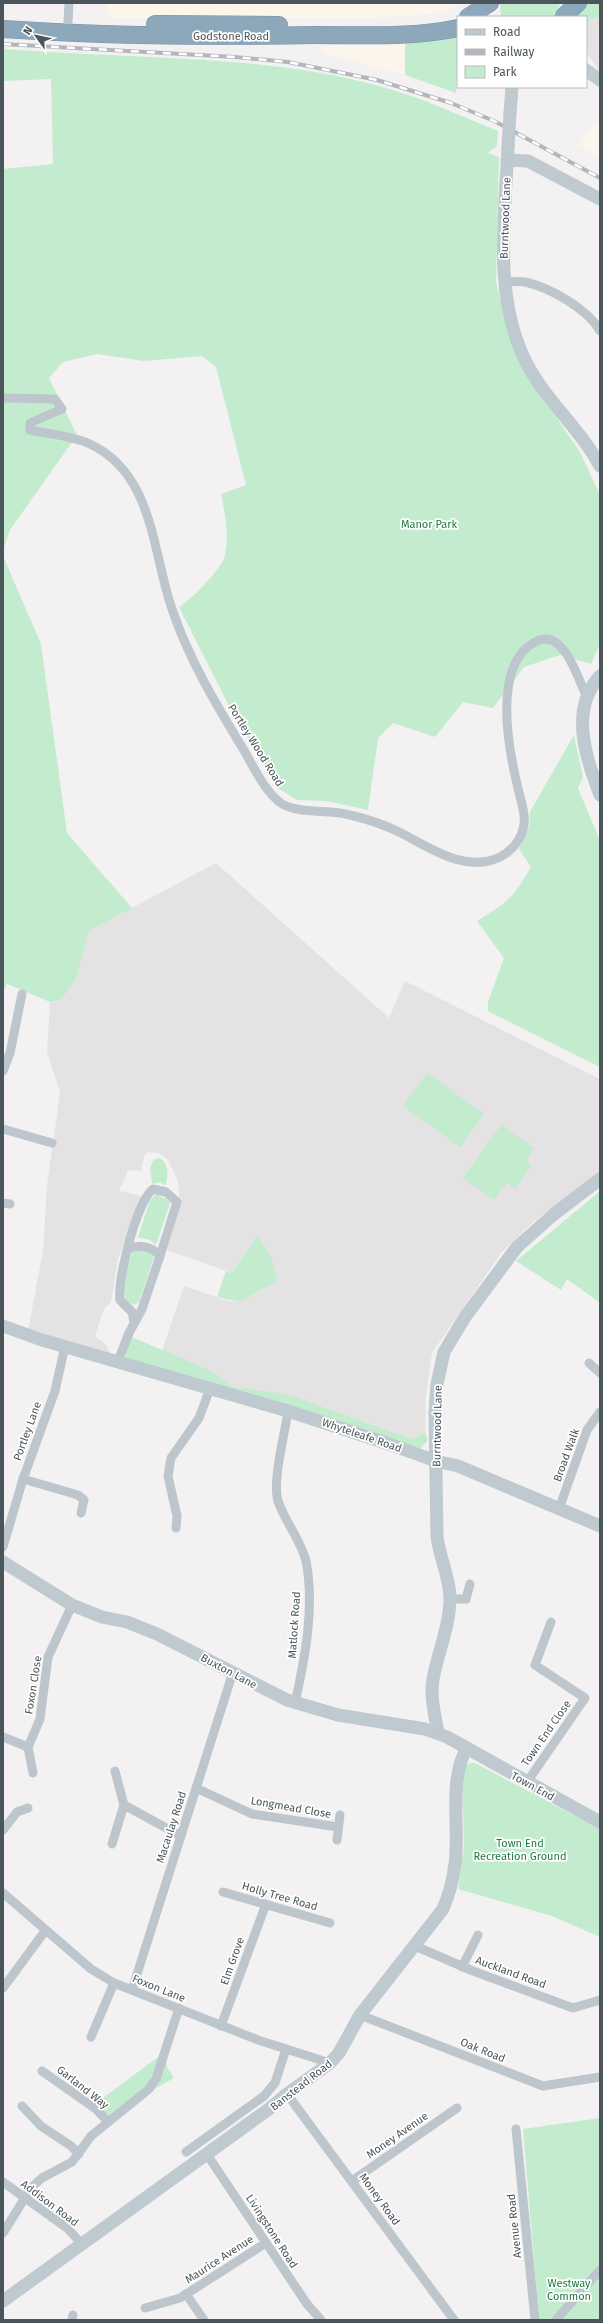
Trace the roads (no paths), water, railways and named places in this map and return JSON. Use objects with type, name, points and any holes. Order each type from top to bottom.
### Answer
[{"type":"highway","points":[[470,16],[491,3],[494,16]]},
{"type":"highway","points":[[564,12],[578,3]]},
{"type":"highway","name":"Godstone Road","points":[[3,18],[177,30],[232,37],[397,29],[457,28]]},
{"type":"highway","name":"Godstone Road","points":[[397,29],[457,20]]},
{"type":"highway","name":"Godstone Road","points":[[3,29],[68,33],[177,30]]},
{"type":"street","points":[[68,22],[69,3]]},
{"type":"street","points":[[587,71],[600,80]]},
{"type":"street","name":"Burntwood Lane","points":[[512,88],[502,258],[512,324],[526,362],[537,380],[591,448],[600,466]]},
{"type":"street","points":[[508,153],[528,160],[600,199]]},
{"type":"street","points":[[506,282],[530,283],[565,299],[594,321],[600,331]]},
{"type":"street","name":"Portley Wood Road","points":[[3,398],[55,399],[62,409],[30,423],[30,430],[89,443],[110,456],[132,481],[144,503],[155,541],[170,607],[184,642],[203,681],[260,778],[277,800],[288,807],[346,813],[373,821],[449,858],[466,861],[488,861],[498,858],[510,851],[518,842],[523,829],[524,815],[516,783],[506,709],[508,685],[519,657],[529,645],[542,639],[552,639],[562,646],[586,695]]},
{"type":"street","points":[[600,676],[586,695],[582,729],[586,750],[600,795]]},
{"type":"street","points":[[3,1071],[10,1052],[22,994]]},
{"type":"street","points":[[3,1129],[52,1143]]},
{"type":"street","name":"Burntwood Lane","points":[[438,1733],[433,1695],[433,1680],[448,1619],[450,1599],[449,1584],[439,1553],[437,1536],[435,1413],[437,1384],[441,1362],[450,1341],[465,1317],[517,1247],[540,1225],[600,1179]]},
{"type":"street","points":[[118,1361],[134,1322],[142,1309],[176,1202],[160,1189],[154,1189],[147,1194],[128,1249],[121,1275],[119,1292],[120,1300],[132,1312],[134,1322]]},
{"type":"street","points":[[128,1249],[136,1246],[143,1246],[151,1248],[160,1256]]},
{"type":"street","name":"Whyteleafe Road","points":[[3,1326],[64,1346],[288,1411],[436,1461],[458,1466],[600,1526]]},
{"type":"street","name":"Portley Lane","points":[[3,1547],[22,1479],[55,1391],[64,1346]]},
{"type":"street","points":[[589,1363],[600,1373]]},
{"type":"street","points":[[176,1528],[177,1516],[168,1476],[171,1458],[199,1418],[210,1389]]},
{"type":"street","name":"Matlock Road","points":[[288,1411],[276,1490],[283,1513],[306,1561],[308,1584],[306,1632],[296,1703]]},
{"type":"street","name":"Broad Walk","points":[[559,1509],[587,1430],[600,1412]]},
{"type":"street","points":[[22,1479],[78,1495],[84,1500],[81,1513]]},
{"type":"street","name":"Buxton Lane","points":[[3,1562],[72,1605],[102,1617],[127,1622],[156,1634],[233,1672],[273,1694],[296,1703],[338,1715],[438,1733],[467,1748]]},
{"type":"street","points":[[450,1599],[466,1599],[470,1584]]},
{"type":"street","name":"Foxon Close","points":[[28,1747],[40,1719],[48,1657],[72,1605]]},
{"type":"street","name":"Town End Close","points":[[527,1782],[585,1698],[535,1665],[551,1622]]},
{"type":"street","name":"Macaulay Road","points":[[132,1990],[233,1672]]},
{"type":"street","points":[[3,1737],[28,1747],[33,1773]]},
{"type":"street","name":"Town End","points":[[467,1748],[600,1822]]},
{"type":"street","name":"Banstead Road","points":[[3,2301],[269,2109],[330,2063],[339,2053],[360,2015],[443,1909],[450,1890],[456,1851],[457,1776],[462,1757],[467,1748]]},
{"type":"street","points":[[112,1844],[124,1805],[115,1771]]},
{"type":"street","name":"Longmead Close","points":[[196,1788],[252,1814],[338,1827]]},
{"type":"street","points":[[124,1805],[181,1836]]},
{"type":"street","points":[[3,1830],[17,1812],[28,1808]]},
{"type":"street","name":"Longmead Close","points":[[337,1840],[340,1815]]},
{"type":"street","name":"Holly Tree Road","points":[[223,1892],[330,1923]]},
{"type":"street","name":"Foxon Lane","points":[[3,1893],[45,1931],[91,1969],[114,1983],[221,2026],[330,2063]]},
{"type":"street","name":"Elm Grove","points":[[221,2026],[266,1904]]},
{"type":"street","points":[[3,1988],[45,1931]]},
{"type":"street","points":[[462,1967],[478,1935]]},
{"type":"street","name":"Auckland Road","points":[[415,1946],[462,1967],[573,2008],[600,2000]]},
{"type":"street","points":[[91,2037],[114,1983]]},
{"type":"street","points":[[3,2233],[31,2188],[42,2178],[64,2167],[78,2154],[91,2136],[142,2096],[156,2079],[179,2008]]},
{"type":"street","name":"Oak Road","points":[[360,2015],[543,2086],[600,2077]]},
{"type":"street","points":[[186,2152],[264,2096],[275,2083],[286,2049]]},
{"type":"street","name":"Garland Way","points":[[42,2071],[96,2109],[108,2122]]},
{"type":"street","name":"Money Road","points":[[287,2094],[454,2320]]},
{"type":"street","points":[[22,2106],[41,2126],[71,2146],[78,2154]]},
{"type":"street","name":"Money Avenue","points":[[352,2181],[457,2108]]},
{"type":"street","name":"Avenue Road","points":[[516,2129],[535,2320]]},
{"type":"street","name":"Livingstone Road","points":[[206,2153],[307,2304],[321,2320]]},
{"type":"street","name":"Addison Road","points":[[3,2182],[24,2199],[67,2228],[82,2244]]},
{"type":"street","name":"Maurice Avenue","points":[[145,2308],[186,2294],[266,2243]]},
{"type":"street","points":[[556,2320],[600,2270]]},
{"type":"street","name":"Maurice Avenue","points":[[186,2294],[204,2320]]},
{"type":"railway","points":[[3,44],[235,57],[288,62],[377,80],[451,103],[494,121],[600,178]]},
{"type":"park label","name":"Manor Park","points":[[429,524]]},
{"type":"park label","name":"Town End Recreation Ground","points":[[520,1849]]},
{"type":"park label","name":"Westway Common","points":[[569,2289]]}]
